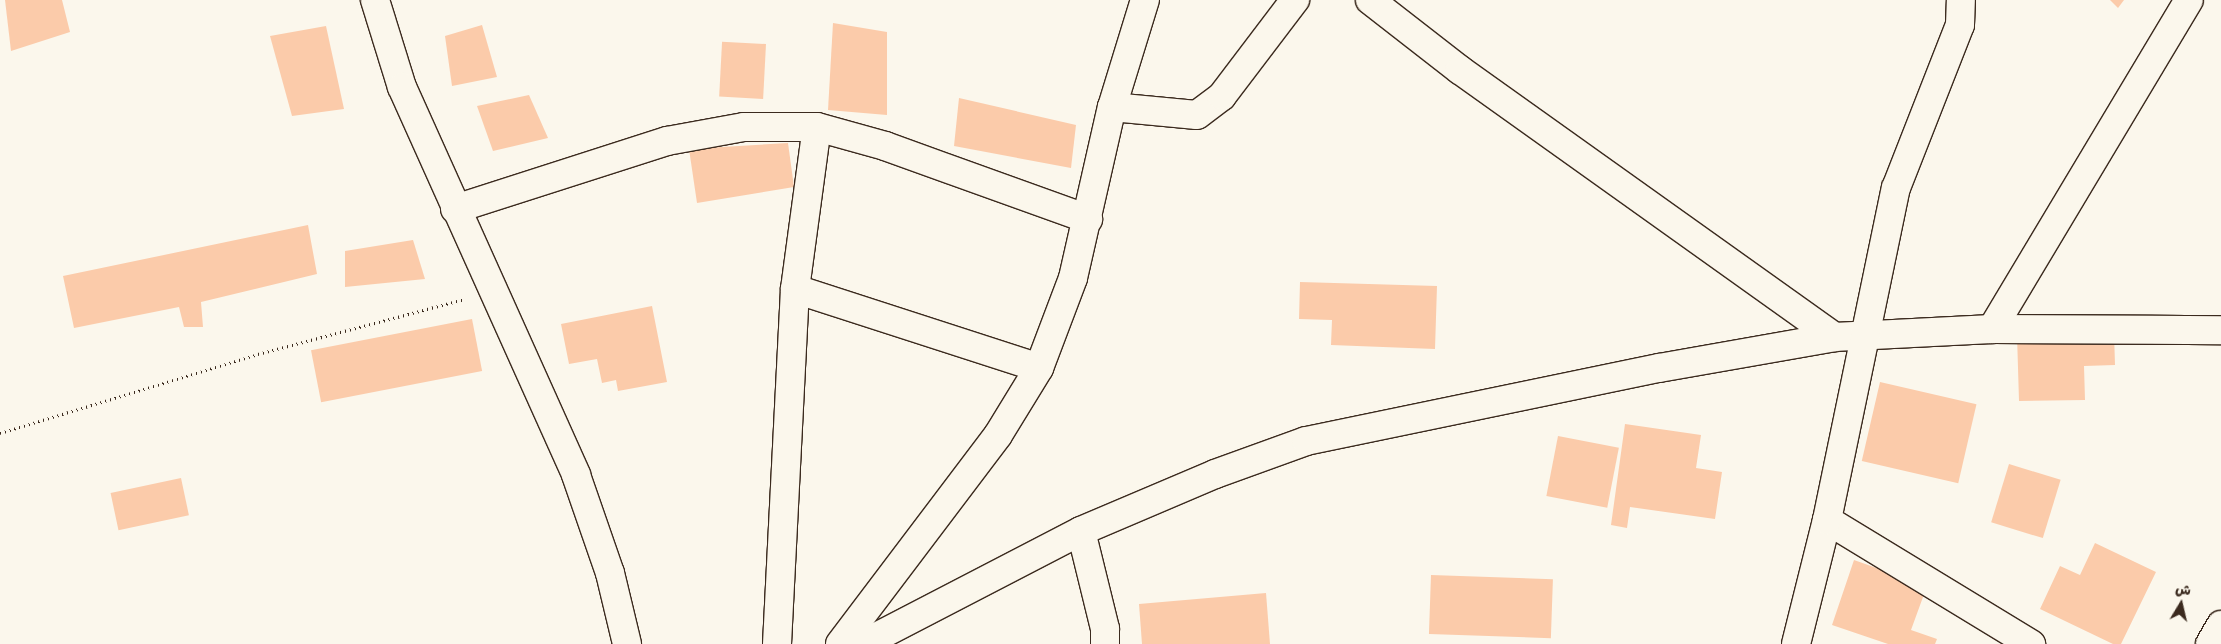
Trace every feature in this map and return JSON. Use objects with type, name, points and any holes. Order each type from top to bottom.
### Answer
[{"type":"street","points":[[375,0],[402,88],[492,292],[576,475],[610,573],[627,644]]},
{"type":"street","points":[[840,644],[998,435],[1039,368],[1074,278],[1112,107],[1145,0]]},
{"type":"street","points":[[1112,107],[1197,115],[1222,96],[1295,0]]},
{"type":"street","points":[[1370,0],[1460,70],[1834,337]]},
{"type":"street","points":[[1796,644],[1826,520],[1867,334],[1896,188],[1960,25],[1961,0]]},
{"type":"street","points":[[1992,329],[2189,0]]},
{"type":"street","points":[[455,209],[667,141],[744,127],[817,127],[894,149],[1088,220]]},
{"type":"street","points":[[777,644],[795,289],[817,127]]},
{"type":"street","points":[[795,289],[1039,368]]},
{"type":"street","points":[[863,644],[1081,531],[1215,474],[1306,441],[1659,368],[1834,337],[1992,329],[2221,330]]},
{"type":"street","points":[[1826,520],[2031,644]]},
{"type":"street","points":[[1081,531],[1106,644]]},
{"type":"street","points":[[2210,644],[2221,625]]},
{"type":"path","points":[[0,433],[258,354],[492,292]]},
{"type":"building","points":[[5,0],[62,0],[70,32],[11,51]]},
{"type":"building","points":[[2110,0],[2124,0],[2118,8]]},
{"type":"building","points":[[833,23],[887,32],[887,115],[828,110]]},
{"type":"building","points":[[482,25],[497,77],[452,86],[445,36]]},
{"type":"building","points":[[326,26],[344,109],[292,116],[270,36]]},
{"type":"building","points":[[722,42],[766,44],[763,99],[719,97]]},
{"type":"building","points":[[529,95],[548,138],[493,151],[477,106]]},
{"type":"building","points":[[959,98],[1076,125],[1071,168],[954,146]]},
{"type":"building","points":[[788,143],[794,187],[697,203],[689,149]]},
{"type":"building","points":[[308,225],[317,274],[201,302],[203,327],[184,327],[179,307],[74,328],[63,276]]},
{"type":"building","points":[[413,240],[425,279],[345,287],[345,251]]},
{"type":"building","points":[[1300,282],[1437,286],[1435,349],[1331,345],[1332,320],[1299,319]]},
{"type":"building","points":[[652,306],[667,382],[618,391],[616,380],[602,383],[597,359],[569,364],[561,324]]},
{"type":"building","points":[[472,319],[482,371],[321,402],[311,350]]},
{"type":"building","points":[[2114,332],[2115,365],[2084,366],[2085,400],[2019,401],[2017,335]]},
{"type":"building","points":[[1880,382],[1976,404],[1958,483],[1862,461]]},
{"type":"building","points":[[1625,424],[1701,435],[1696,468],[1722,472],[1715,519],[1630,507],[1627,528],[1611,525]]},
{"type":"building","points":[[1558,436],[1619,448],[1607,508],[1546,496]]},
{"type":"building","points":[[2009,464],[2061,480],[2043,538],[1991,522]]},
{"type":"building","points":[[181,478],[189,515],[118,530],[111,493]]},
{"type":"building","points":[[2095,543],[2156,572],[2121,644],[2113,644],[2040,609],[2060,566],[2080,575]]},
{"type":"building","points":[[1854,560],[1927,586],[1911,630],[1937,639],[1935,644],[1888,644],[1832,625]]},
{"type":"building","points":[[1431,575],[1553,579],[1551,638],[1429,634]]},
{"type":"building","points":[[1266,593],[1270,644],[1142,644],[1139,604]]}]
